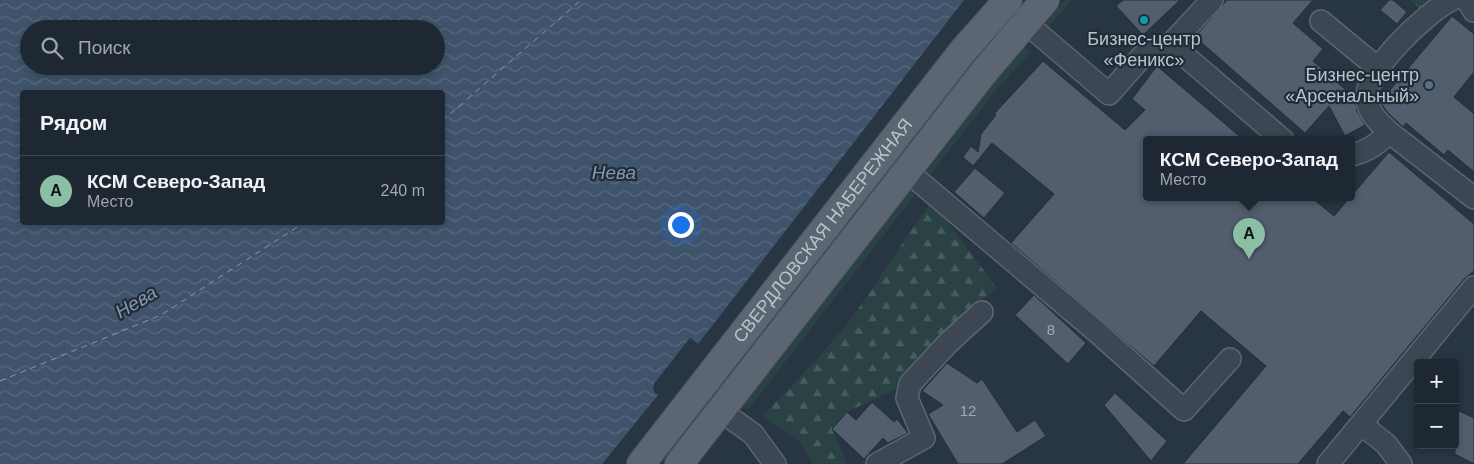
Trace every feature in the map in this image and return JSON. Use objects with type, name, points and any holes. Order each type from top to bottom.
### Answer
[{"type":"main road","name":"СВЕРДЛОВСКАЯ НАБЕРЕЖНАЯ","points":[[641,464],[962,52],[1008,0]]},
{"type":"main road","name":"СВЕРДЛОВСКАЯ НАБЕРЕЖНАЯ","points":[[679,464],[984,72],[1045,0]]},
{"type":"lane","points":[[1026,22],[1109,94],[1146,52],[1170,44],[1212,0]]},
{"type":"lane","points":[[1451,0],[1438,6],[1415,25],[1368,82],[1366,99],[1372,116],[1389,132],[1474,198]]},
{"type":"lane","points":[[1467,0],[1474,11]]},
{"type":"lane","points":[[1321,21],[1378,69]]},
{"type":"lane","points":[[1170,44],[1278,136]]},
{"type":"lane","points":[[1355,154],[1364,152],[1379,143],[1389,132]]},
{"type":"lane","points":[[908,172],[1097,332],[1184,410],[1230,359]]},
{"type":"lane","points":[[1328,464],[1474,288]]},
{"type":"lane","points":[[876,464],[924,438],[908,398],[910,384],[949,342],[982,312]]},
{"type":"lane","points":[[721,411],[753,434],[775,464]]},
{"type":"lane","points":[[1361,424],[1386,444],[1401,464]]},
{"type":"green space","points":[[1065,0],[1072,0],[1048,28],[1044,25]]},
{"type":"green space","points":[[1410,0],[1431,0],[1420,9]]},
{"type":"green space","points":[[1023,45],[1031,52],[997,89],[932,173],[925,173]]},
{"type":"green space","points":[[909,190],[915,195],[748,410],[742,405]]},
{"type":"green space","points":[[930,204],[939,211],[997,288],[970,309],[903,386],[847,412],[832,429],[847,464],[813,464],[799,441],[771,423],[763,415],[842,330]]},
{"type":"water","name":"Нева","points":[[0,0],[964,0],[698,344],[690,338],[654,384],[654,392],[658,395],[602,464],[0,464]]},
{"type":"pier","points":[[690,338],[698,344],[697,346],[690,342],[674,362],[656,385],[658,395],[653,388],[654,384]]},
{"type":"building","name":"Бизнес-центр «Феникс»","points":[[1123,0],[1180,0],[1143,35],[1116,6]]},
{"type":"building","points":[[1227,0],[1313,0],[1293,23],[1323,49],[1313,61],[1355,98],[1357,111],[1365,125],[1345,136],[1329,106],[1305,133],[1195,37]]},
{"type":"building","points":[[1389,0],[1393,0],[1407,12],[1397,24],[1380,10]]},
{"type":"building","name":"Бизнес-центр «Арсенальный»","points":[[1452,16],[1474,34],[1474,72],[1454,97],[1474,114],[1474,172],[1448,150],[1444,155],[1406,123],[1403,127],[1388,113],[1380,102]]},
{"type":"building","points":[[1043,61],[1125,130],[1145,110],[1132,99],[1157,66],[1239,136],[1143,136],[1143,201],[1316,201],[1334,216],[1347,201],[1355,201],[1355,192],[1389,152],[1474,224],[1474,271],[1464,279],[1350,417],[1343,411],[1298,464],[1183,464],[1266,366],[1201,311],[1154,366],[1011,243],[1054,194],[992,143],[973,166],[963,157],[971,146],[978,152],[981,134],[996,115],[994,114]]},
{"type":"building","points":[[975,168],[1005,193],[984,218],[954,192]]},
{"type":"building","points":[[1034,295],[1086,343],[1068,364],[1015,315]]},
{"type":"building","points":[[947,363],[977,383],[982,379],[1017,432],[1035,420],[1046,436],[1002,464],[958,464],[928,414],[943,405],[922,391]]},
{"type":"building","points":[[1115,393],[1167,441],[1151,461],[1104,405]]},
{"type":"building","points":[[872,402],[894,422],[897,419],[908,433],[888,443],[883,438],[864,459],[832,429],[847,412],[856,420]]},
{"type":"building","points":[[1459,411],[1474,418],[1474,464],[1455,454],[1455,449],[1459,449]]},
{"type":"ferry route","points":[[445,118],[581,0]]},
{"type":"ferry route","points":[[0,381],[161,315],[300,225]]},
{"type":"place","name":"Бизнес-центр «Феникс»","points":[[1144,20]]},
{"type":"place","name":"Бизнес-центр «Арсенальный»","points":[[1429,85]]},
{"type":"place","name":"КСМ Северо-Запад","points":[[1249,259]]}]
